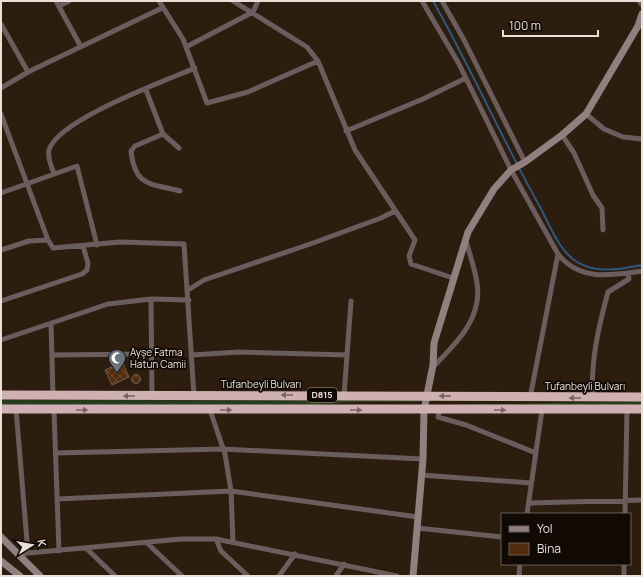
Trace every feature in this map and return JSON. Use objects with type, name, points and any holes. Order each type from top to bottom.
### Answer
[{"type":"highway","name":"Tufanbeyli Bulvarı","points":[[1,396],[642,397]]},
{"type":"highway","name":"D815","points":[[1,409],[642,409]]},
{"type":"street","points":[[69,1],[58,4],[81,47]]},
{"type":"street","points":[[159,1],[186,47],[207,103],[248,92],[318,61]]},
{"type":"street","points":[[233,1],[253,12],[307,47],[318,61],[355,150],[415,240],[409,256],[411,264],[453,278]]},
{"type":"street","points":[[186,47],[253,12],[258,1]]},
{"type":"street","points":[[422,1],[466,78],[512,169],[558,254],[566,263],[581,271],[598,276],[642,271]]},
{"type":"street","points":[[442,1],[464,40],[525,162]]},
{"type":"street","points":[[639,1],[642,5]]},
{"type":"street","points":[[1,88],[28,72],[162,8]]},
{"type":"street","points":[[412,576],[423,459],[424,410],[432,368],[434,343],[466,239],[475,218],[494,189],[512,169],[525,162],[562,135],[586,114],[638,26],[642,14]]},
{"type":"street","points":[[1,24],[28,72]]},
{"type":"street","points":[[54,174],[48,151],[60,135],[87,116],[195,68]]},
{"type":"street","points":[[346,131],[422,99],[466,78]]},
{"type":"street","points":[[146,90],[164,134],[179,148]]},
{"type":"street","points":[[1,114],[48,240],[53,248],[120,242],[184,244],[189,300],[194,396]]},
{"type":"street","points":[[586,114],[604,129],[623,137],[642,139]]},
{"type":"street","points":[[164,134],[135,146],[131,151],[132,164],[137,174],[145,182],[180,191]]},
{"type":"street","points":[[562,135],[574,153],[593,195],[602,208],[604,230]]},
{"type":"street","points":[[1,193],[77,166],[97,245]]},
{"type":"street","points":[[188,290],[204,280],[313,244],[381,218],[395,211]]},
{"type":"street","points":[[432,368],[462,336],[475,312],[477,285],[466,239]]},
{"type":"street","points":[[1,250],[29,241],[48,240]]},
{"type":"street","points":[[1,301],[82,274],[88,270],[88,263],[83,246]]},
{"type":"street","points":[[530,398],[558,254]]},
{"type":"street","points":[[593,398],[593,367],[602,313],[608,292],[629,279],[628,273]]},
{"type":"street","points":[[1,340],[108,304],[151,299],[189,300]]},
{"type":"street","points":[[151,299],[152,396]]},
{"type":"street","points":[[344,396],[351,301]]},
{"type":"street","points":[[51,323],[54,396]]},
{"type":"street","points":[[192,355],[240,352],[347,356]]},
{"type":"street","points":[[52,355],[152,354]]},
{"type":"street","points":[[16,409],[28,553]]},
{"type":"street","points":[[54,410],[59,551]]},
{"type":"street","points":[[210,410],[223,449],[231,491],[233,542]]},
{"type":"street","points":[[440,410],[438,417],[466,425],[536,454]]},
{"type":"street","points":[[527,513],[542,410]]},
{"type":"street","points":[[625,513],[627,410]]},
{"type":"street","points":[[56,453],[223,449],[423,459]]},
{"type":"street","points":[[421,475],[531,483]]},
{"type":"street","points":[[57,499],[231,491],[418,518]]},
{"type":"street","points":[[529,504],[642,500]]},
{"type":"street","points":[[417,528],[501,537]]},
{"type":"street","points":[[1,537],[40,576]]},
{"type":"street","points":[[18,554],[181,539],[216,539],[397,576]]},
{"type":"street","points":[[216,539],[221,551],[248,576]]},
{"type":"street","points":[[147,543],[182,576]]},
{"type":"street","points":[[87,548],[115,576]]},
{"type":"street","points":[[279,576],[295,554]]},
{"type":"street","points":[[1,561],[20,576]]},
{"type":"street","points":[[336,576],[344,564]]},
{"type":"street","points":[[519,576],[520,565]]},
{"type":"street","points":[[624,565],[624,576]]},
{"type":"green space","points":[[1,400],[420,402],[354,402],[313,405],[1,405]]},
{"type":"green space","points":[[642,401],[642,405],[441,405]]},
{"type":"building","name":"Ayşe Fatma Hatun Camii","points":[[122,362],[129,377],[112,385],[105,370]]},
{"type":"building","points":[[136,374],[141,379],[136,384],[131,379]]},
{"type":"waterway","points":[[433,1],[551,229],[565,251],[577,262],[592,268],[609,270],[642,265]]},
{"type":"place","name":"Ayşe Fatma Hatun Camii","points":[[117,373]]}]
